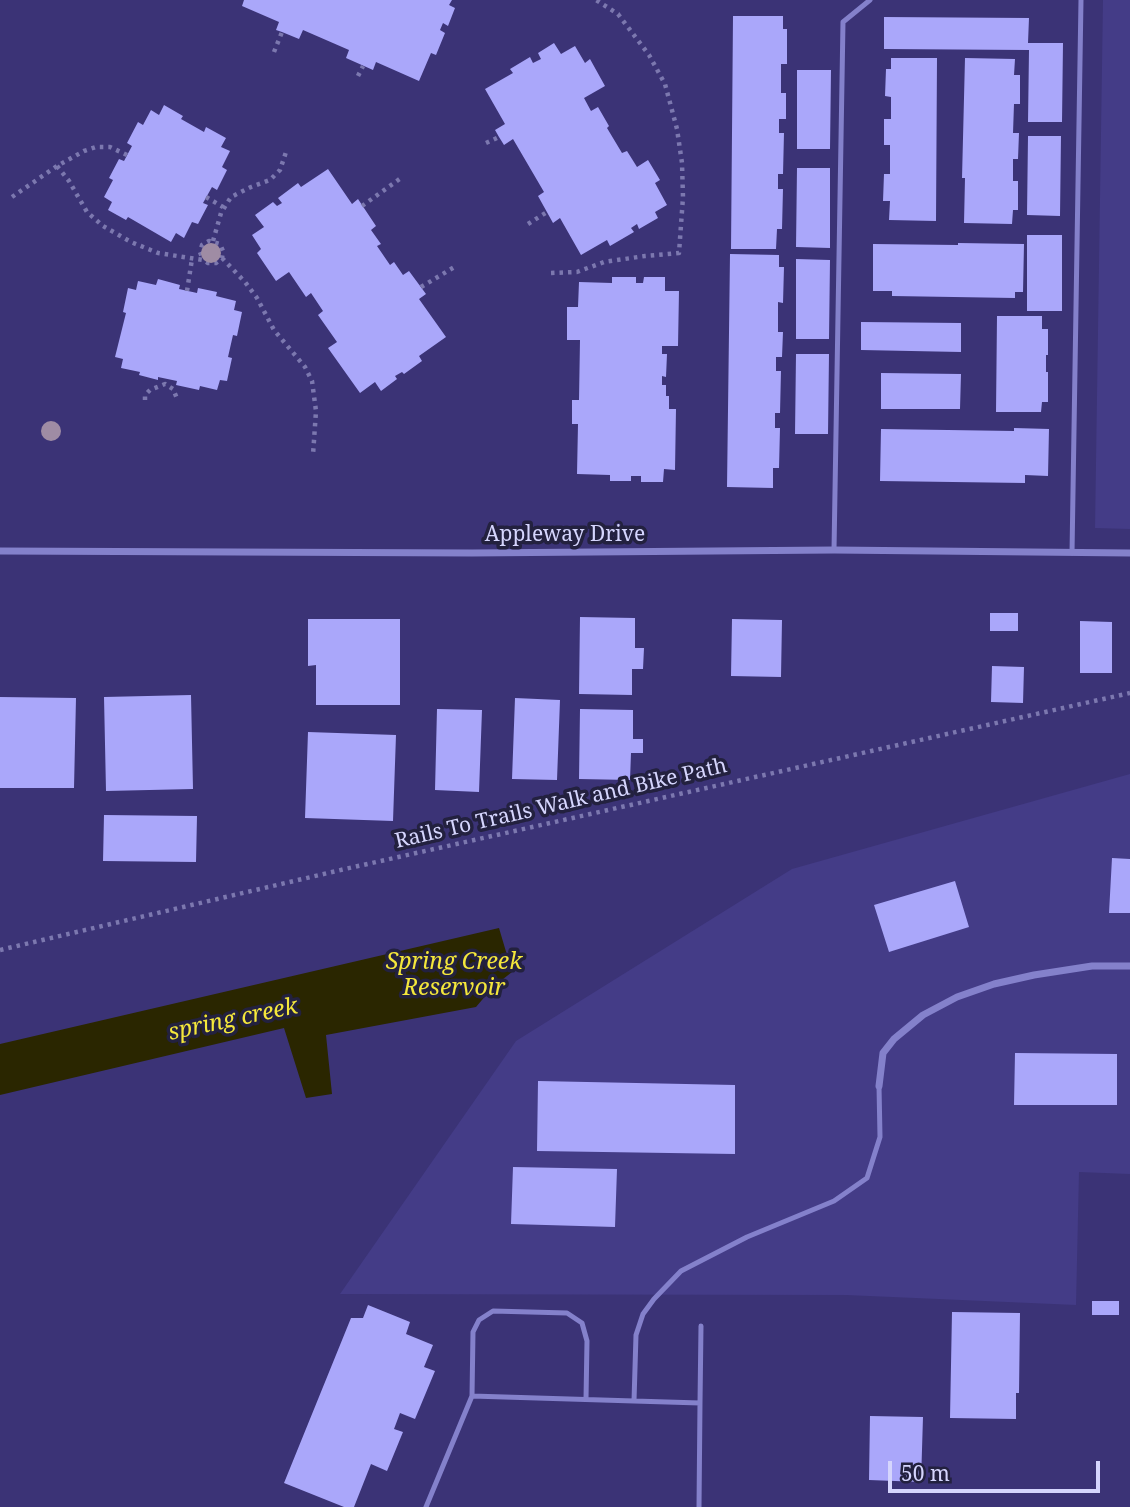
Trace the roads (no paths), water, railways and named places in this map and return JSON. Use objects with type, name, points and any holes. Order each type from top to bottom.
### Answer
[{"type":"street","name":"Appleway Drive","points":[[0,551],[483,553],[834,550],[1130,553]]},
{"type":"street","points":[[879,1086],[883,1053],[894,1039],[923,1015],[957,997],[994,984],[1034,975],[1092,966],[1130,966]]},
{"type":"lane","points":[[834,550],[843,22],[870,0]]},
{"type":"lane","points":[[1072,553],[1081,0]]},
{"type":"lane","points":[[634,1401],[636,1335],[643,1314],[681,1271],[747,1237],[834,1201],[867,1178],[880,1137],[879,1086]]},
{"type":"lane","points":[[426,1507],[472,1396],[473,1332],[478,1320],[494,1311],[555,1312],[567,1313],[582,1323],[587,1341],[586,1399]]},
{"type":"lane","points":[[699,1507],[701,1326]]},
{"type":"lane","points":[[472,1396],[700,1403]]},
{"type":"water","name":"Spring Creek Reservoir","points":[[499,928],[512,972],[493,987],[476,1007],[326,1035],[332,1094],[306,1098],[284,1028],[0,1095],[0,1044]]},
{"type":"water label","name":"spring creek","points":[[233,1020]]}]
